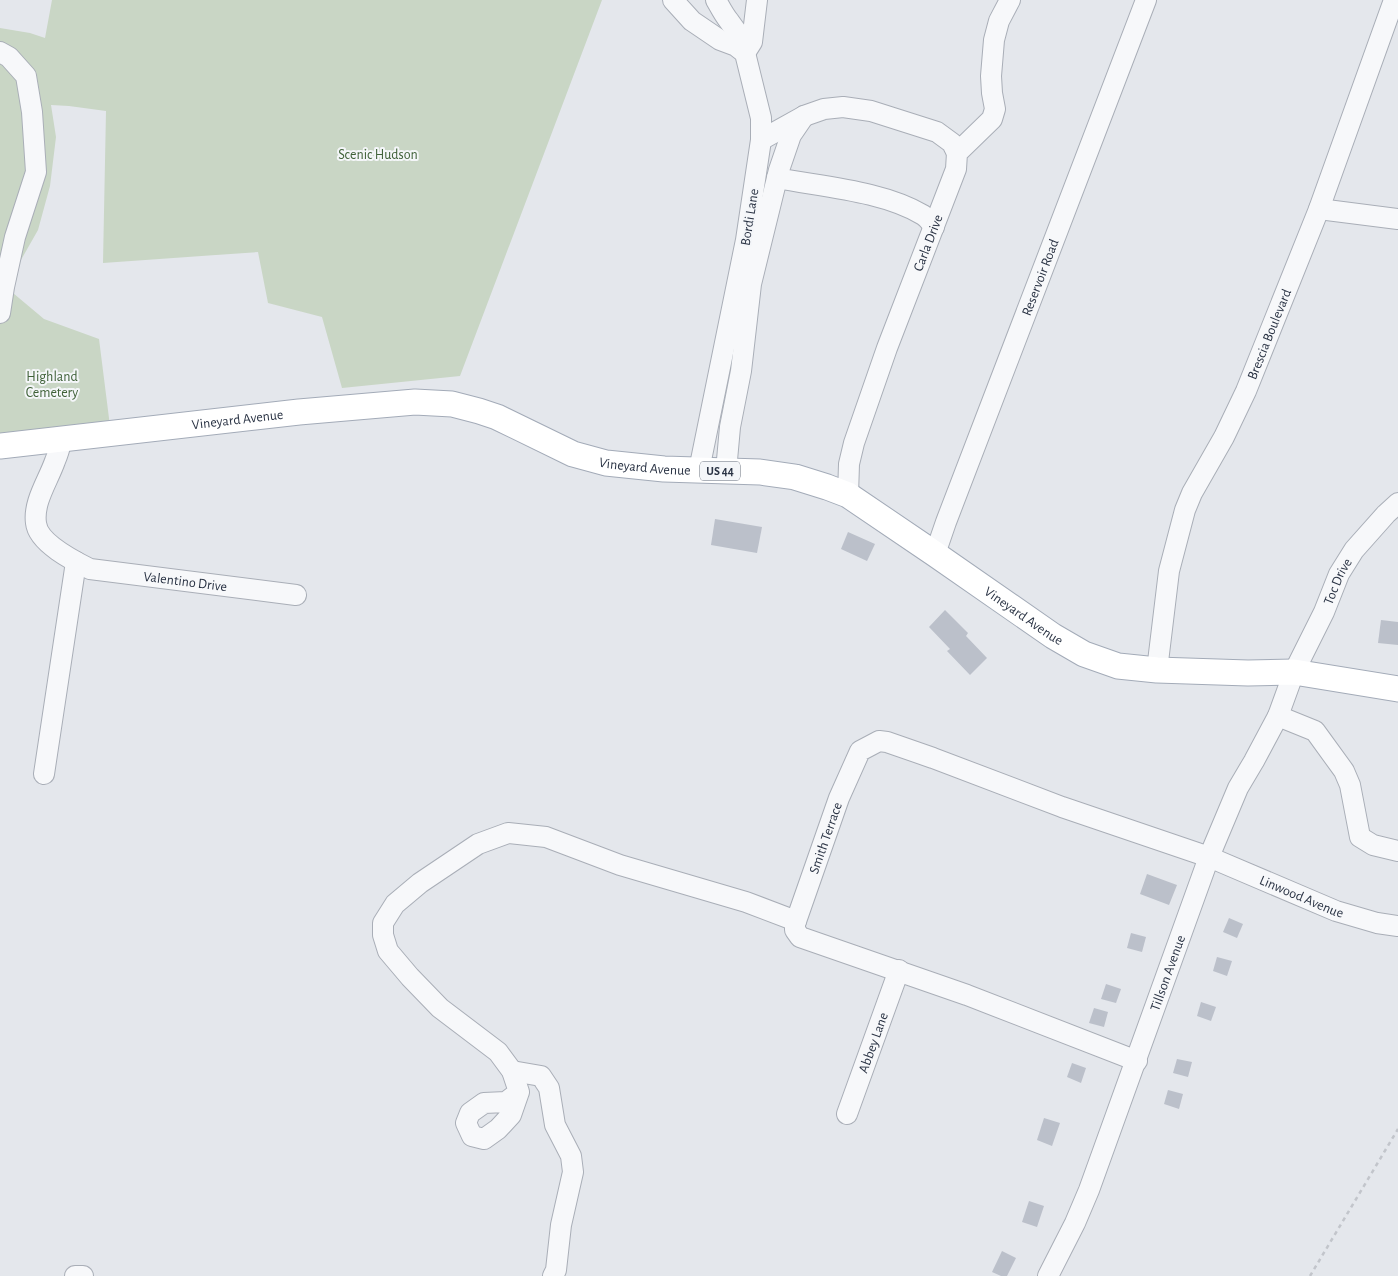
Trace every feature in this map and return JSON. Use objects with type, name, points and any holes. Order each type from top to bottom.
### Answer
[{"type":"main road","name":"Vineyard Avenue","points":[[0,446],[298,412],[415,402],[452,404],[497,417],[573,454],[606,463],[664,469],[760,472],[795,477],[827,486],[848,495],[1042,629],[1084,654],[1118,666],[1157,670],[1248,673],[1294,672],[1398,689]]},
{"type":"street","points":[[672,0],[692,21],[720,40],[736,46],[745,53],[752,42],[757,0]]},
{"type":"street","name":"Bordi Lane","points":[[699,470],[746,240],[761,140],[760,118],[744,42],[716,0]]},
{"type":"street","points":[[761,140],[804,116],[824,109],[844,107],[871,111],[937,132],[952,143],[958,153],[992,119],[995,109],[992,93],[994,40],[999,21],[1010,0]]},
{"type":"street","name":"Reservoir Road","points":[[935,554],[1146,0]]},
{"type":"street","name":"Brescia Boulevard","points":[[1157,670],[1169,571],[1185,510],[1192,493],[1224,437],[1246,391],[1320,209],[1394,0]]},
{"type":"street","points":[[0,52],[9,57],[26,76],[32,112],[36,172],[15,237],[0,314]]},
{"type":"street","points":[[726,471],[730,427],[741,371],[752,284],[777,178],[791,135],[804,116]]},
{"type":"street","name":"Carla Drive","points":[[848,495],[850,464],[854,443],[887,348],[956,169],[958,153]]},
{"type":"street","points":[[777,178],[871,195],[904,206],[925,216],[934,227]]},
{"type":"street","points":[[1320,209],[1398,218]]},
{"type":"street","name":"Valentino Drive","points":[[62,439],[56,461],[36,507],[36,525],[45,541],[76,562],[90,569],[296,595]]},
{"type":"street","name":"Toc Drive","points":[[1294,672],[1324,612],[1339,574],[1354,550],[1398,503]]},
{"type":"street","points":[[44,774],[76,562]]},
{"type":"street","name":"Tillson Avenue","points":[[1048,1276],[1075,1223],[1089,1190],[1209,857],[1238,788],[1278,716],[1294,672]]},
{"type":"street","points":[[1278,716],[1315,731],[1344,771],[1350,785],[1360,837],[1372,845],[1398,851]]},
{"type":"street","name":"Smith Terrace","points":[[796,921],[855,758],[860,751],[879,742],[887,742],[933,758],[1062,807],[1209,857]]},
{"type":"street","points":[[519,1092],[512,1071],[498,1052],[440,1008],[388,951],[383,935],[383,923],[394,904],[420,883],[478,844],[508,833],[546,837],[620,864],[746,902],[796,921],[795,930],[800,937],[899,970],[1136,1061]]},
{"type":"street","name":"Linwood Avenue","points":[[1209,857],[1336,911],[1377,923],[1398,926]]},
{"type":"street","name":"Abbey Lane","points":[[847,1114],[899,970]]},
{"type":"street","points":[[512,1071],[541,1076],[549,1088],[555,1125],[571,1156],[573,1172],[561,1225],[556,1270],[553,1276]]},
{"type":"street","points":[[75,1276],[83,1276]]},
{"type":"path","points":[[1310,1276],[1398,1129]]},
{"type":"green space","name":"Scenic Hudson","points":[[52,0],[602,0],[460,376],[342,388],[322,317],[268,303],[258,252],[103,263],[106,111],[51,105],[56,137],[50,186],[38,230],[13,274],[13,293],[44,319],[99,339],[111,434],[0,446],[0,28],[30,33],[45,38]]},
{"type":"building","points":[[715,519],[762,527],[757,553],[711,545]]},
{"type":"building","points":[[848,532],[875,544],[867,561],[841,549]]},
{"type":"building","points":[[945,610],[968,633],[966,636],[987,658],[970,675],[947,651],[950,649],[929,627]]},
{"type":"building","points":[[1381,620],[1398,622],[1398,645],[1378,643]]},
{"type":"building","points":[[1147,874],[1177,885],[1169,905],[1140,894]]},
{"type":"building","points":[[1229,918],[1243,924],[1237,938],[1223,932]]},
{"type":"building","points":[[1131,933],[1146,937],[1142,952],[1127,948]]},
{"type":"building","points":[[1217,957],[1232,961],[1227,976],[1213,971]]},
{"type":"building","points":[[1106,984],[1121,989],[1116,1003],[1101,999]]},
{"type":"building","points":[[1201,1002],[1216,1007],[1211,1021],[1197,1016]]},
{"type":"building","points":[[1094,1008],[1108,1012],[1104,1027],[1089,1023]]},
{"type":"building","points":[[1177,1059],[1192,1062],[1188,1077],[1173,1073]]},
{"type":"building","points":[[1072,1063],[1086,1068],[1081,1083],[1067,1077]]},
{"type":"building","points":[[1168,1090],[1183,1094],[1179,1109],[1164,1104]]},
{"type":"building","points":[[1044,1118],[1060,1123],[1052,1146],[1037,1140]]},
{"type":"building","points":[[1029,1201],[1044,1206],[1037,1227],[1022,1222]]},
{"type":"building","points":[[1002,1251],[1016,1258],[1007,1276],[1001,1276],[992,1272]]},
{"type":"park label","name":"Highland Cemetery","points":[[52,384]]}]
